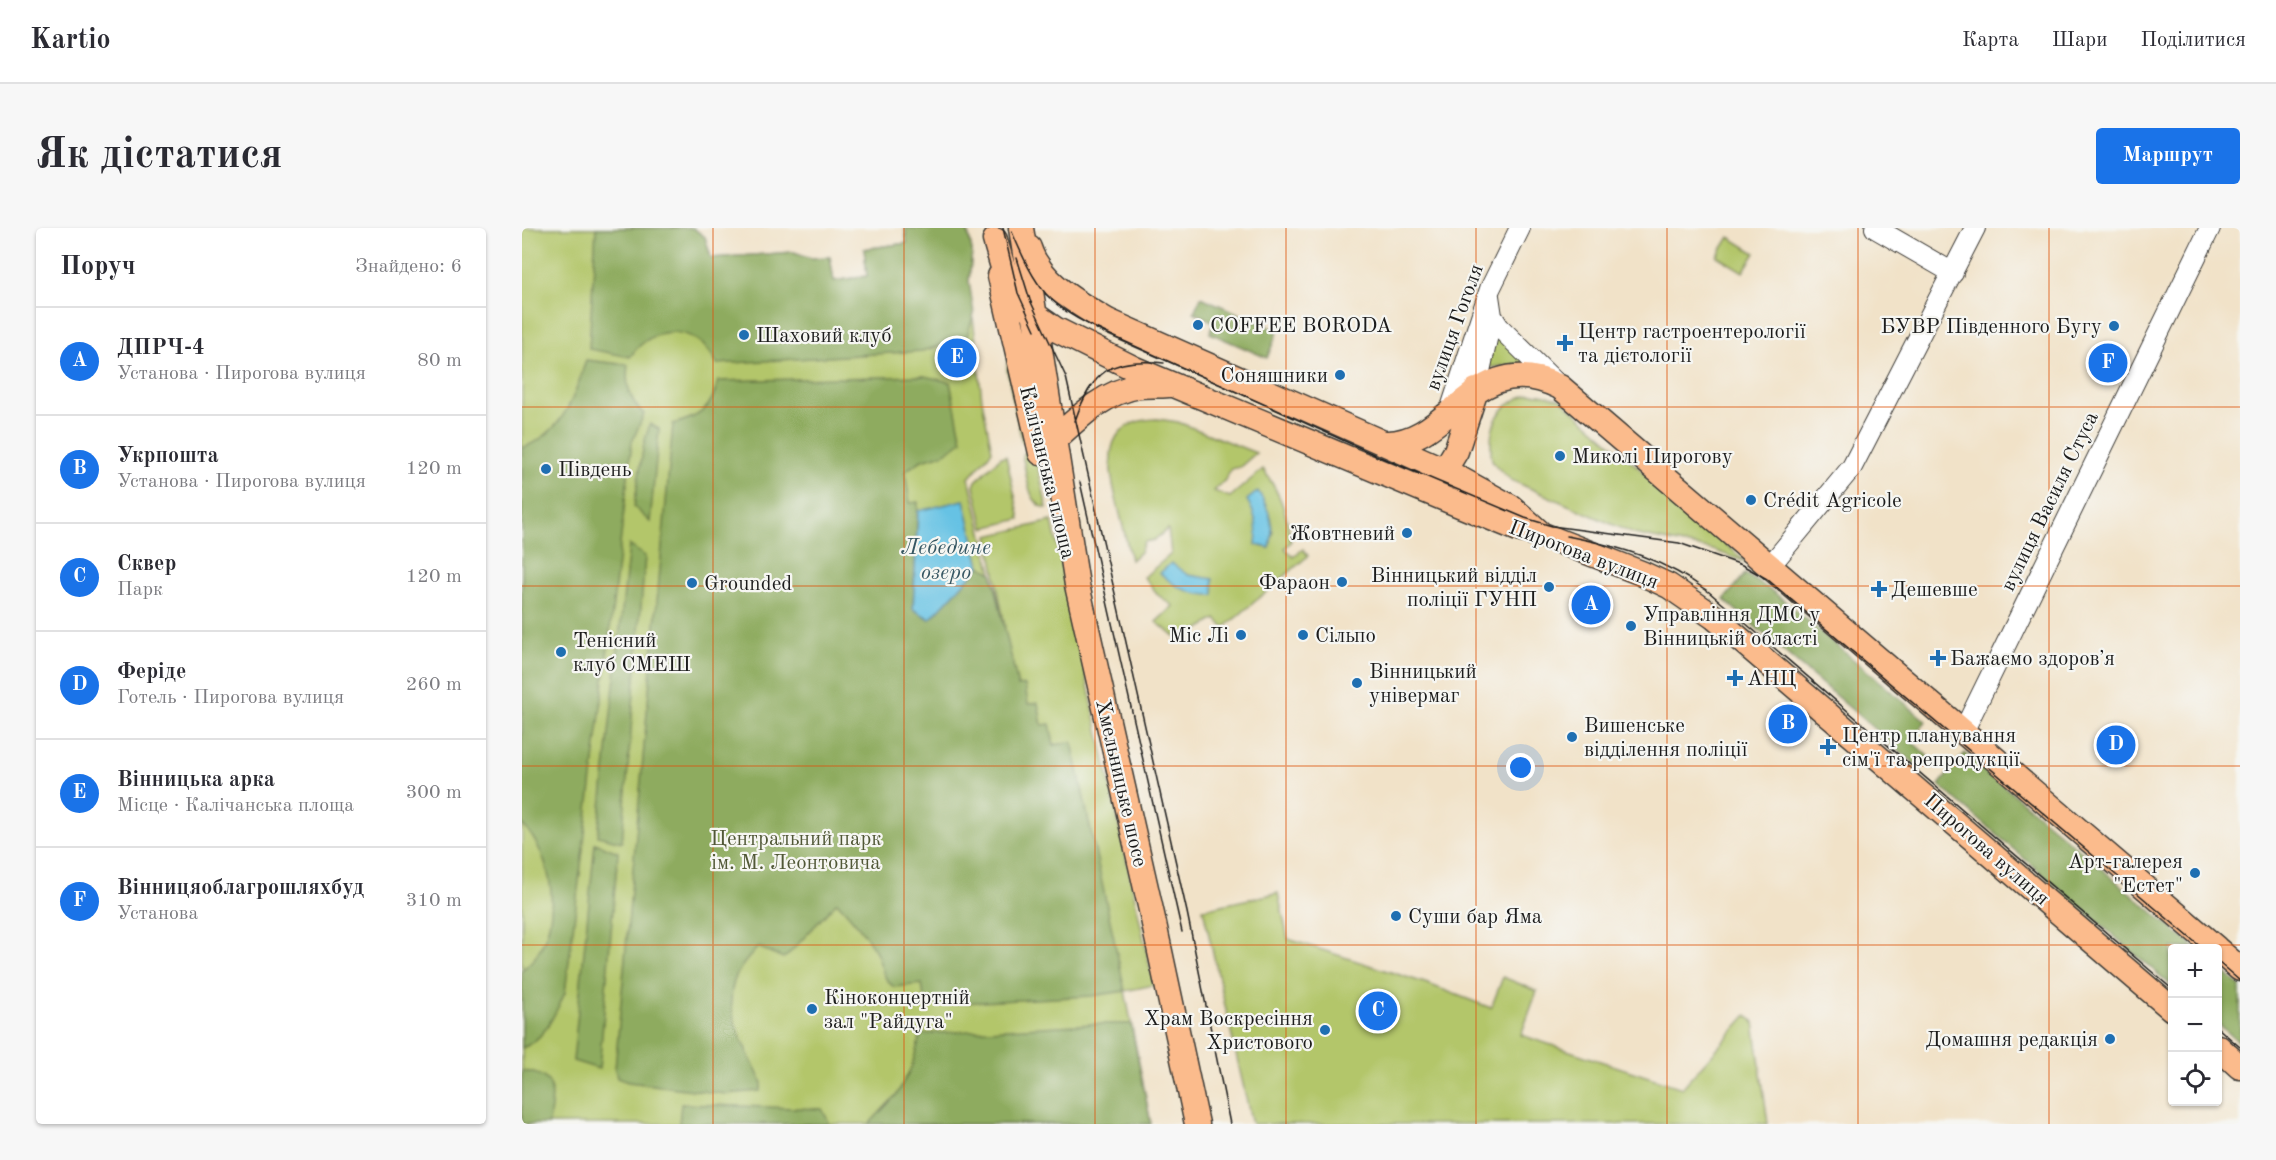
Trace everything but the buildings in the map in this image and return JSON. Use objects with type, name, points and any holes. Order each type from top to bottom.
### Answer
[{"type":"main road","name":"Калічанська площа","points":[[1022,228],[1039,321],[1053,441]]},
{"type":"main road","name":"Калічанська площа","points":[[1022,228],[1030,252],[1050,281],[1070,297],[1108,321],[1386,443]]},
{"type":"main road","name":"Калічанська площа","points":[[994,234],[1004,271],[1017,293],[1039,321],[1135,369],[1173,385]]},
{"type":"main road","name":"Калічанська площа","points":[[994,234],[999,272],[1055,518],[1077,585]]},
{"type":"main road","name":"Калічанська площа","points":[[1019,358],[1026,338],[1039,321],[1070,315],[1108,321]]},
{"type":"main road","points":[[1386,443],[1400,443],[1413,439],[1476,390],[1508,379],[1536,378],[1560,387],[1964,730],[2211,944]]},
{"type":"main road","name":"Калічанська площа","points":[[1053,441],[1075,421],[1110,396],[1140,386],[1173,385]]},
{"type":"main road","name":"Пирогова вулиця","points":[[1173,385],[1518,529],[1543,535],[1670,586],[1714,617],[2168,1005]]},
{"type":"main road","points":[[1416,487],[1449,460],[1476,390]]},
{"type":"main road","points":[[1450,411],[1437,444],[1468,482],[1511,507],[1543,535]]},
{"type":"main road","name":"Хмельницьке шосе","points":[[1053,441],[1077,585],[1197,1124]]},
{"type":"main road","points":[[1386,443],[1449,460]]},
{"type":"main road","points":[[1449,460],[1457,504]]},
{"type":"main road","points":[[2222,953],[2240,969]]},
{"type":"main road","points":[[2222,1051],[2240,1067]]},
{"type":"street","name":"вулиця Гоголя","points":[[1450,411],[1489,296],[1520,228]]},
{"type":"street","points":[[1875,228],[1953,273]]},
{"type":"street","points":[[1770,566],[1852,467],[1975,228]]},
{"type":"street","name":"вулиця Василя Стуса","points":[[1964,730],[2210,228]]},
{"type":"street","points":[[1489,296],[1492,316],[1499,327],[1560,387]]},
{"type":"street","name":"вулиця Гоголя","points":[[1476,390],[1492,316]]},
{"type":"green space","name":"Центральний парк ім. М. Леонтовича","points":[[522,228],[693,228],[705,237],[711,258],[794,252],[811,258],[830,257],[834,281],[867,276],[864,249],[907,243],[905,228],[967,228],[972,251],[969,281],[982,400],[992,451],[969,478],[1005,627],[988,536],[1052,521],[1154,985],[1125,991],[1151,1124],[522,1124]]},
{"type":"green space","points":[[596,228],[693,228],[705,237],[711,258],[794,252],[811,258],[830,257],[834,281],[867,276],[864,249],[907,243],[905,228],[967,228],[972,251],[969,281],[974,314],[966,339],[922,351],[717,364],[699,341],[676,332],[651,337],[630,357],[589,349]]},
{"type":"green space","points":[[1729,237],[1755,253],[1743,272],[1717,256]]},
{"type":"green space","points":[[1201,297],[1278,331],[1267,358],[1210,333],[1214,322],[1194,312]]},
{"type":"green space","points":[[1495,332],[1532,364],[1485,368]]},
{"type":"green space","points":[[1007,359],[1029,440],[1022,442],[1007,370]]},
{"type":"green space","points":[[586,360],[628,365],[629,391],[644,414],[632,442],[565,993],[543,1032],[537,1039],[522,1048],[522,970],[534,959],[544,941],[549,924],[551,888],[541,853],[522,824],[522,448],[548,433],[565,413],[577,388]]},
{"type":"green space","points":[[924,376],[950,382],[962,441],[943,454],[922,460],[905,471],[910,503],[918,502],[913,609],[930,619],[980,566],[992,573],[1018,686],[1025,685],[1028,704],[1038,703],[1042,725],[1050,724],[1054,745],[1072,742],[1125,991],[1091,996],[925,1005],[922,984],[894,987],[890,983],[884,975],[871,943],[837,902],[787,956],[783,958],[758,947],[742,966],[733,983],[732,1012],[736,1027],[762,1083],[760,1091],[726,1094],[628,1082],[617,1078],[615,1069],[673,424],[698,415],[712,399],[718,381]]},
{"type":"green space","points":[[1529,394],[1541,394],[1560,399],[1746,562],[1713,550],[1634,534],[1511,480],[1492,460],[1491,436],[1500,413],[1512,402]]},
{"type":"green space","points":[[1157,419],[1178,422],[1256,453],[1240,467],[1231,469],[1226,479],[1214,491],[1230,497],[1263,469],[1285,512],[1291,542],[1285,548],[1293,557],[1303,549],[1308,556],[1224,628],[1216,619],[1180,640],[1156,622],[1173,606],[1158,595],[1144,577],[1171,554],[1168,529],[1154,540],[1144,542],[1140,552],[1131,560],[1112,479],[1112,450],[1116,437],[1125,428],[1138,422]],"holes":[[[1253,511],[1273,532],[1269,548],[1256,545],[1258,530]]]},
{"type":"green space","points":[[650,424],[659,429],[650,522],[634,507],[644,443]]},
{"type":"green space","points":[[1034,450],[1047,508],[1036,502],[1029,489],[1023,459],[1024,453]]},
{"type":"green space","points":[[1006,456],[1020,519],[984,528],[974,486],[976,481],[1001,457]]},
{"type":"green space","points":[[629,545],[645,556],[622,842],[598,836]]},
{"type":"green space","points":[[1745,574],[1775,593],[1926,721],[1911,741],[1929,757],[1920,768],[1724,600]]},
{"type":"green space","points":[[1965,753],[2190,944],[2168,944],[2168,983],[1939,785]]},
{"type":"green space","points":[[595,843],[618,852],[599,1069],[573,1061]]},
{"type":"green space","points":[[1278,893],[1288,939],[1428,984],[1491,1008],[1503,977],[1537,991],[1521,1035],[1682,1088],[1747,1015],[1754,1022],[1768,1124],[1252,1124],[1203,909]]},
{"type":"green space","points":[[2222,970],[2240,986],[2240,1043],[2222,1027]]},
{"type":"green space","points":[[1093,1024],[1131,1024],[1151,1124],[869,1124],[897,1094],[911,1068],[921,1034]]},
{"type":"green space","points":[[522,1071],[534,1073],[548,1081],[552,1095],[549,1124],[522,1124]]},
{"type":"green space","points":[[681,1104],[822,1109],[830,1124],[679,1124]]},
{"type":"water","points":[[1258,491],[1270,518],[1272,532],[1270,548],[1256,545],[1256,522],[1247,500]]},
{"type":"water","name":"Лебедине озеро","points":[[964,500],[980,566],[930,619],[913,609],[918,511]]},
{"type":"water","points":[[1171,563],[1188,575],[1213,579],[1214,595],[1185,590],[1160,573]]},
{"type":"tram line","points":[[1003,228],[1018,293],[1035,330]]},
{"type":"tram line","points":[[1012,232],[1029,268],[1046,294],[1070,314],[1106,333],[1380,457],[1525,518],[1552,526],[1679,543],[1742,565],[1767,579],[2197,944]]},
{"type":"tram line","points":[[1017,258],[1030,300],[1066,377],[1187,912],[1230,1124]]},
{"type":"tram line","points":[[1075,421],[1089,390],[1106,371],[1130,362],[1164,363]]},
{"type":"tram line","points":[[1080,482],[1182,932]]},
{"type":"tram line","points":[[1567,536],[1641,556],[1675,571],[1709,592],[2168,986]]},
{"type":"tram line","points":[[2222,965],[2240,981]]},
{"type":"tram line","points":[[2222,1031],[2240,1047]]},
{"type":"place","name":"COFFEE BORODA","points":[[1198,325]]},
{"type":"place","name":"БУВР Південного Бугу","points":[[2114,326]]},
{"type":"place","name":"Шаховий клуб","points":[[744,335]]},
{"type":"place","name":"Центр гастроентерології та дієтології","points":[[1565,343]]},
{"type":"place","name":"Вінницька арка","points":[[957,358]]},
{"type":"place","name":"Вінницяоблагрошляхбуд","points":[[2108,363]]},
{"type":"place","name":"Соняшники","points":[[1340,375]]},
{"type":"place","name":"Миколі Пирогову","points":[[1560,456]]},
{"type":"place","name":"Південь","points":[[546,469]]},
{"type":"place","name":"Crédit Agricole","points":[[1751,500]]},
{"type":"place","name":"Жовтневий","points":[[1407,533]]},
{"type":"place","name":"Фараон","points":[[1342,582]]},
{"type":"place","name":"Grounded","points":[[692,583]]},
{"type":"place","name":"Вінницький відділ поліції ГУНП","points":[[1549,587]]},
{"type":"place","name":"Дешевше","points":[[1879,589]]},
{"type":"place","name":"ДПРЧ-4","points":[[1591,605]]},
{"type":"place","name":"Управління ДМС у Вінницькій області","points":[[1631,626]]},
{"type":"place","name":"Міс Лі","points":[[1241,635]]},
{"type":"place","name":"Сільпо","points":[[1303,635]]},
{"type":"place","name":"Тенісний клуб СМЕШ","points":[[561,652]]},
{"type":"place","name":"Бажаємо здоровʼя","points":[[1938,658]]},
{"type":"place","name":"АНЦ","points":[[1735,678]]},
{"type":"place","name":"Вінницький універмаг","points":[[1357,683]]},
{"type":"place","name":"Укрпошта","points":[[1788,724]]},
{"type":"place","name":"Вишенське відділення поліції","points":[[1572,737]]},
{"type":"place","name":"Феріде","points":[[2116,745]]},
{"type":"place","name":"Центр планування сім'ї та репродукції","points":[[1828,747]]},
{"type":"place","name":"Арт-галерея \"Естет\"","points":[[2195,873]]},
{"type":"place","name":"Суши бар Яма","points":[[1396,916]]},
{"type":"place","name":"Кіноконцертній зал \"Райдуга\"","points":[[812,1009]]},
{"type":"place","name":"Сквер","points":[[1378,1011]]},
{"type":"place","name":"Храм Воскресіння Христового","points":[[1325,1030]]},
{"type":"place","name":"Домашня редакція","points":[[2110,1039]]}]
